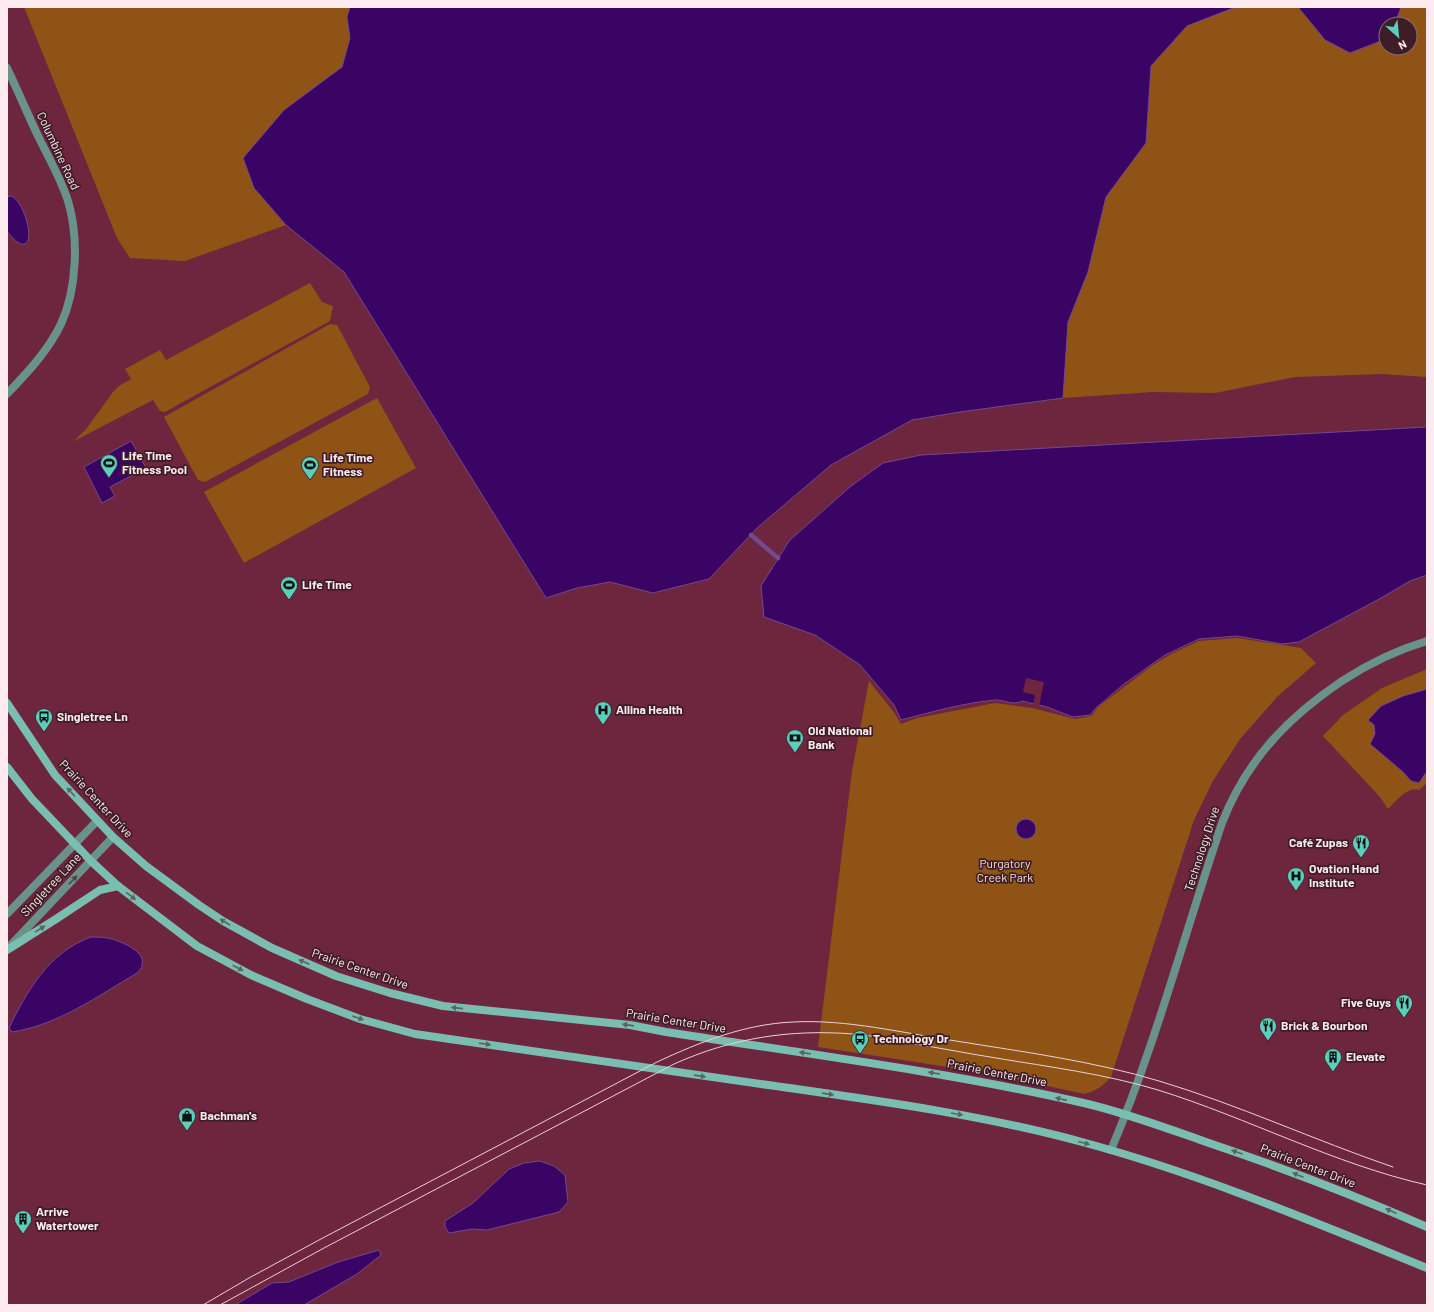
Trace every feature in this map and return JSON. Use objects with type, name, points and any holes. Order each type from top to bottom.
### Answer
[{"type":"main road","name":"Prairie Center Drive","points":[[7,703],[55,775],[113,837],[146,866],[199,905],[248,935],[272,948],[336,976],[390,993],[443,1006],[630,1025],[666,1032],[940,1074],[1089,1105],[1158,1125],[1274,1165],[1381,1207],[1427,1227]]},
{"type":"main road","points":[[7,767],[32,799],[91,861],[118,886],[197,946],[251,976],[360,1019],[415,1034],[914,1107],[1018,1126],[1111,1150],[1226,1188],[1427,1268]]},
{"type":"main road","points":[[7,949],[100,890],[118,886]]},
{"type":"street","name":"Columbine Road","points":[[7,68],[60,180],[68,202],[72,223],[74,249],[73,278],[68,302],[61,324],[48,345],[29,370],[7,394]]},
{"type":"street","name":"Technology Drive","points":[[1111,1150],[1126,1116],[1154,1036],[1222,823],[1229,805],[1241,783],[1260,754],[1276,735],[1314,701],[1363,668],[1400,650],[1427,641]]},
{"type":"street","name":"Singletree Lane","points":[[7,914],[74,843],[97,821]]},
{"type":"street","name":"Singletree Lane","points":[[7,949],[113,837]]},
{"type":"green space","points":[[24,7],[350,7],[347,17],[350,38],[342,67],[284,110],[254,188],[286,225],[185,261],[130,258],[117,238]]},
{"type":"green space","points":[[1236,7],[1298,7],[1325,40],[1350,53],[1378,42],[1378,56],[1418,56],[1418,16],[1398,16],[1401,7],[1427,7],[1427,377],[1382,374],[1295,377],[1215,393],[1153,392],[1063,398],[1068,322],[1106,197],[1146,143],[1151,66],[1187,26]]},
{"type":"green space","points":[[310,283],[322,302],[333,306],[330,321],[165,412],[160,411],[153,400],[74,441],[87,428],[113,392],[119,386],[131,379],[125,369],[160,350],[166,360]]},
{"type":"green space","name":"Life Time Fitness","points":[[330,324],[337,325],[370,387],[368,394],[205,482],[198,480],[164,417]]},
{"type":"green space","name":"Life Time Fitness","points":[[377,398],[416,468],[244,563],[204,492]]},
{"type":"green space","name":"Purgatory Creek Park","points":[[1238,638],[1301,648],[1316,663],[1278,696],[1240,739],[1213,781],[1194,820],[1111,1077],[1102,1086],[1096,1090],[1084,1094],[993,1074],[818,1047],[852,771],[869,681],[893,711],[901,724],[917,718],[995,703],[1032,708],[1075,719],[1092,716],[1098,707],[1153,665],[1173,653],[1199,641]]},
{"type":"green space","points":[[1427,669],[1427,783],[1419,790],[1415,789],[1406,792],[1388,809],[1380,797],[1323,736],[1343,715],[1382,688]]},
{"type":"shaded area","points":[[350,7],[1236,7],[1187,26],[1151,66],[1146,143],[1106,197],[1088,272],[1068,322],[1063,398],[912,420],[831,465],[757,528],[709,579],[653,593],[610,582],[577,588],[546,598],[344,272],[286,225],[254,188],[243,158],[284,110],[342,67],[350,38],[347,17]]},
{"type":"shaded area","points":[[1298,7],[1401,7],[1398,16],[1378,16],[1378,42],[1350,53],[1325,40]]},
{"type":"shaded area","points":[[10,196],[18,202],[22,208],[27,222],[29,235],[26,243],[23,244],[17,242],[7,231],[7,197]]},
{"type":"shaded area","points":[[1427,427],[1427,575],[1410,581],[1299,642],[1282,644],[1237,636],[1199,639],[1165,655],[1124,684],[1090,715],[1073,717],[1047,707],[1022,701],[1012,703],[995,700],[959,706],[901,720],[894,705],[860,665],[815,635],[764,617],[761,586],[789,541],[851,486],[883,463],[921,455]]},
{"type":"shaded area","name":"Life Time Fitness Pool","points":[[131,441],[146,468],[110,487],[115,496],[102,503],[84,467]]},
{"type":"shaded area","points":[[1427,689],[1427,773],[1419,783],[1411,781],[1403,772],[1370,744],[1375,734],[1374,725],[1368,720],[1381,706],[1403,696]]},
{"type":"shaded area","points":[[1026,819],[1033,822],[1036,829],[1033,836],[1026,839],[1019,836],[1016,829],[1019,822]]},
{"type":"shaded area","points":[[91,937],[112,939],[124,943],[136,950],[142,960],[141,968],[137,973],[107,991],[61,1016],[45,1023],[12,1032],[9,1028],[16,1014],[41,974],[63,952]]},
{"type":"shaded area","points":[[540,1161],[554,1166],[565,1175],[568,1202],[559,1212],[487,1230],[472,1229],[449,1233],[445,1227],[445,1221],[473,1203],[509,1169],[524,1163]]},
{"type":"shaded area","points":[[379,1250],[381,1255],[357,1274],[304,1305],[235,1305],[272,1283],[289,1282],[338,1262]]},
{"type":"pier","points":[[1026,678],[1044,682],[1039,707],[1033,706],[1035,695],[1023,692]]},
{"type":"waterway","points":[[751,535],[778,558]]},
{"type":"tram line","points":[[203,1305],[319,1240],[657,1062],[723,1035],[775,1023],[813,1022],[874,1027],[1084,1062],[1134,1074],[1189,1090],[1393,1167]]},
{"type":"tram line","points":[[220,1305],[324,1248],[674,1064],[718,1048],[762,1037],[784,1034],[830,1033],[866,1035],[1077,1071],[1138,1084],[1192,1101],[1358,1165],[1427,1185]]},
{"type":"place","name":"Life Time Fitness Pool","points":[[109,478]]},
{"type":"place","name":"Life Time Fitness","points":[[310,480]]},
{"type":"place","name":"Life Time","points":[[289,600]]},
{"type":"place","name":"Allina Health","points":[[603,725]]},
{"type":"place","name":"Singletree Ln","points":[[44,732]]},
{"type":"place","name":"Old National Bank","points":[[795,753]]},
{"type":"place","name":"Café Zupas","points":[[1361,858]]},
{"type":"place","name":"Ovation Hand Institute","points":[[1296,891]]},
{"type":"place","name":"Five Guys","points":[[1404,1018]]},
{"type":"place","name":"Brick & Bourbon","points":[[1268,1041]]},
{"type":"place","name":"Technology Dr","points":[[860,1054]]},
{"type":"place","name":"Elevate","points":[[1333,1072]]},
{"type":"place","name":"Bachman's","points":[[187,1131]]},
{"type":"place","name":"Arrive Watertower","points":[[23,1234]]}]
